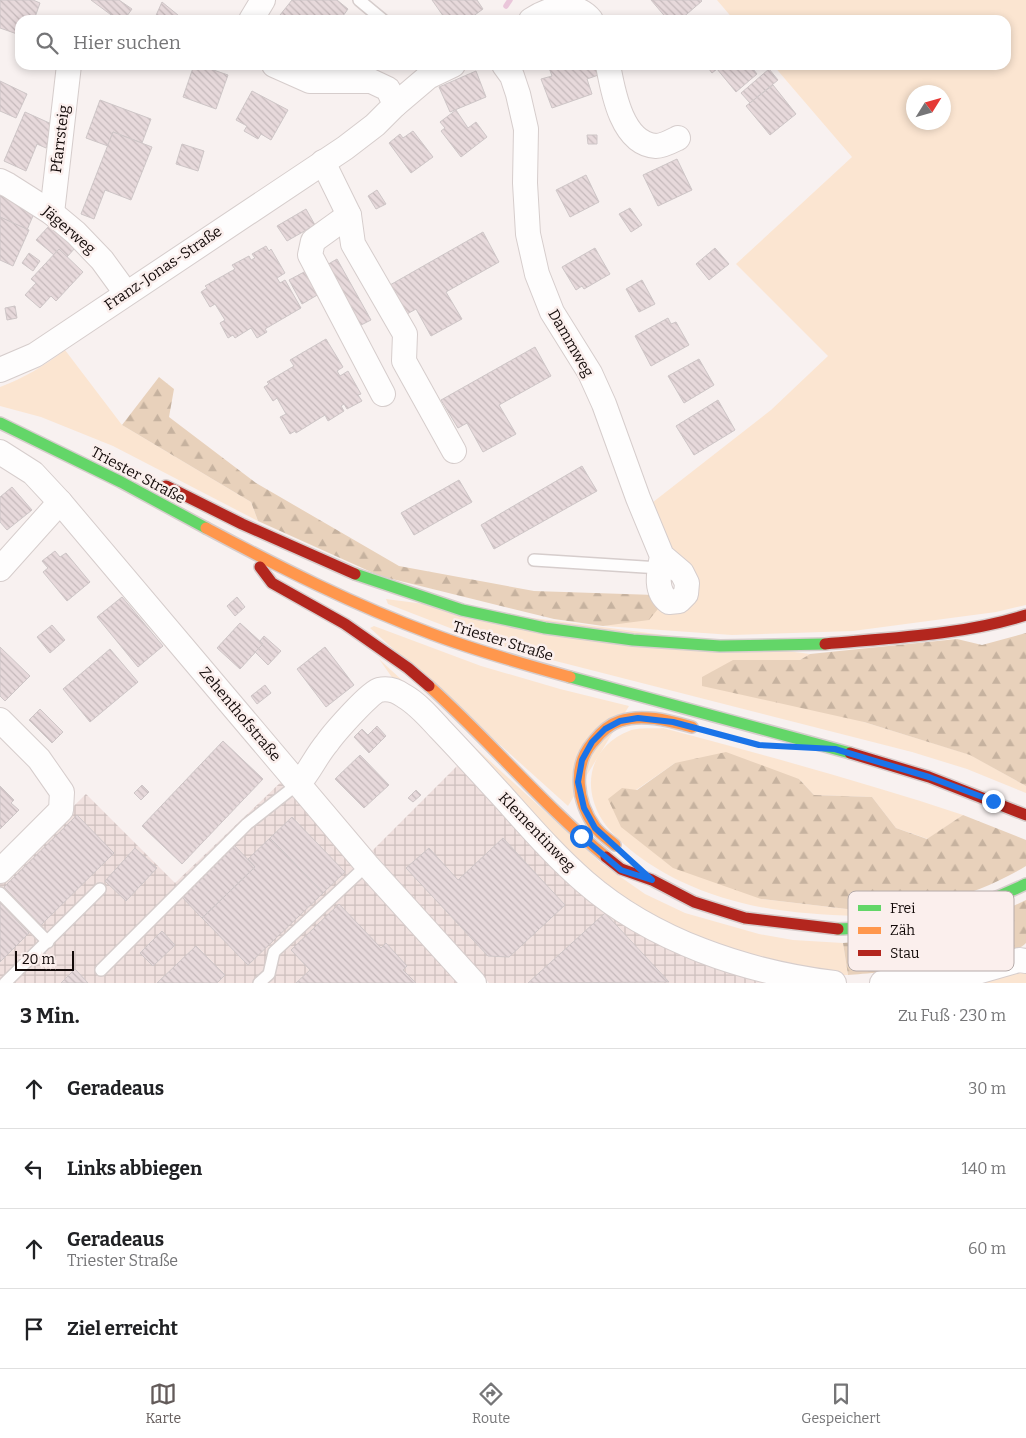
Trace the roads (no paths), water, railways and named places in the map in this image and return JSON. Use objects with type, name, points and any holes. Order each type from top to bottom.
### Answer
[{"type":"main road","name":"Triester Straße","points":[[0,423],[121,482],[249,552],[345,598],[430,634],[494,656],[835,749],[929,777],[1026,815]]},
{"type":"main road","points":[[121,482],[153,482],[365,579],[462,610],[545,628],[633,640],[720,646],[815,645],[925,636],[1010,620],[1026,615]]},
{"type":"main road","points":[[249,552],[272,582],[345,624],[408,668],[460,714],[581,836],[621,870],[652,880],[694,902],[745,918],[798,925],[848,929]]},
{"type":"main road","points":[[622,852],[595,828],[584,808],[578,782],[582,760],[592,742],[605,729],[620,721],[638,718],[673,722],[702,729]]},
{"type":"main road","points":[[778,746],[835,749]]},
{"type":"main road","points":[[634,863],[652,880]]},
{"type":"main road","points":[[1010,891],[1026,884]]},
{"type":"street","points":[[254,15],[263,0]]},
{"type":"street","points":[[543,15],[560,8],[575,8],[588,15]]},
{"type":"street","name":"Pfarrsteig","points":[[52,213],[68,70]]},
{"type":"street","points":[[285,70],[310,81],[371,81],[388,89],[395,105],[428,77],[443,70]]},
{"type":"street","name":"Dammweg","points":[[508,70],[512,76],[518,94],[526,129],[525,183],[528,234],[537,274],[552,312],[590,373],[604,404],[661,562]]},
{"type":"street","points":[[609,70],[613,92],[621,114],[629,130],[639,141],[657,146],[678,138]]},
{"type":"street","name":"Franz-Jonas-Straße","points":[[0,370],[35,355],[323,162],[375,125],[395,105]]},
{"type":"street","points":[[323,162],[349,215],[353,244],[405,334],[404,361],[454,451]]},
{"type":"street","name":"Jägerweg","points":[[0,182],[8,185],[52,213],[76,233],[102,260],[126,293]]},
{"type":"street","points":[[349,215],[313,241],[310,255],[383,394]]},
{"type":"street","name":"Zehenthofstraße","points":[[0,452],[33,473],[60,502],[367,865],[474,983]]},
{"type":"street","points":[[0,568],[60,502]]},
{"type":"street","name":"Klementinweg","points":[[299,783],[308,773],[326,744],[366,699],[378,690],[390,690],[403,695],[416,704],[550,849],[586,883],[620,908],[658,930],[706,952],[800,979],[834,983]]},
{"type":"street","points":[[0,720],[39,758],[62,792],[61,810],[0,871]]},
{"type":"street","points":[[882,983],[964,978],[985,971]]},
{"type":"lane","points":[[358,0],[377,15]]},
{"type":"lane","points":[[534,560],[661,562]]},
{"type":"lane","points":[[100,970],[247,824],[299,783]]},
{"type":"lane","points":[[259,983],[270,974],[274,952],[367,865]]},
{"type":"lane","points":[[5,983],[100,889]]},
{"type":"lane","points":[[0,893],[48,942]]},
{"type":"waterway","points":[[506,6],[510,0]]}]
